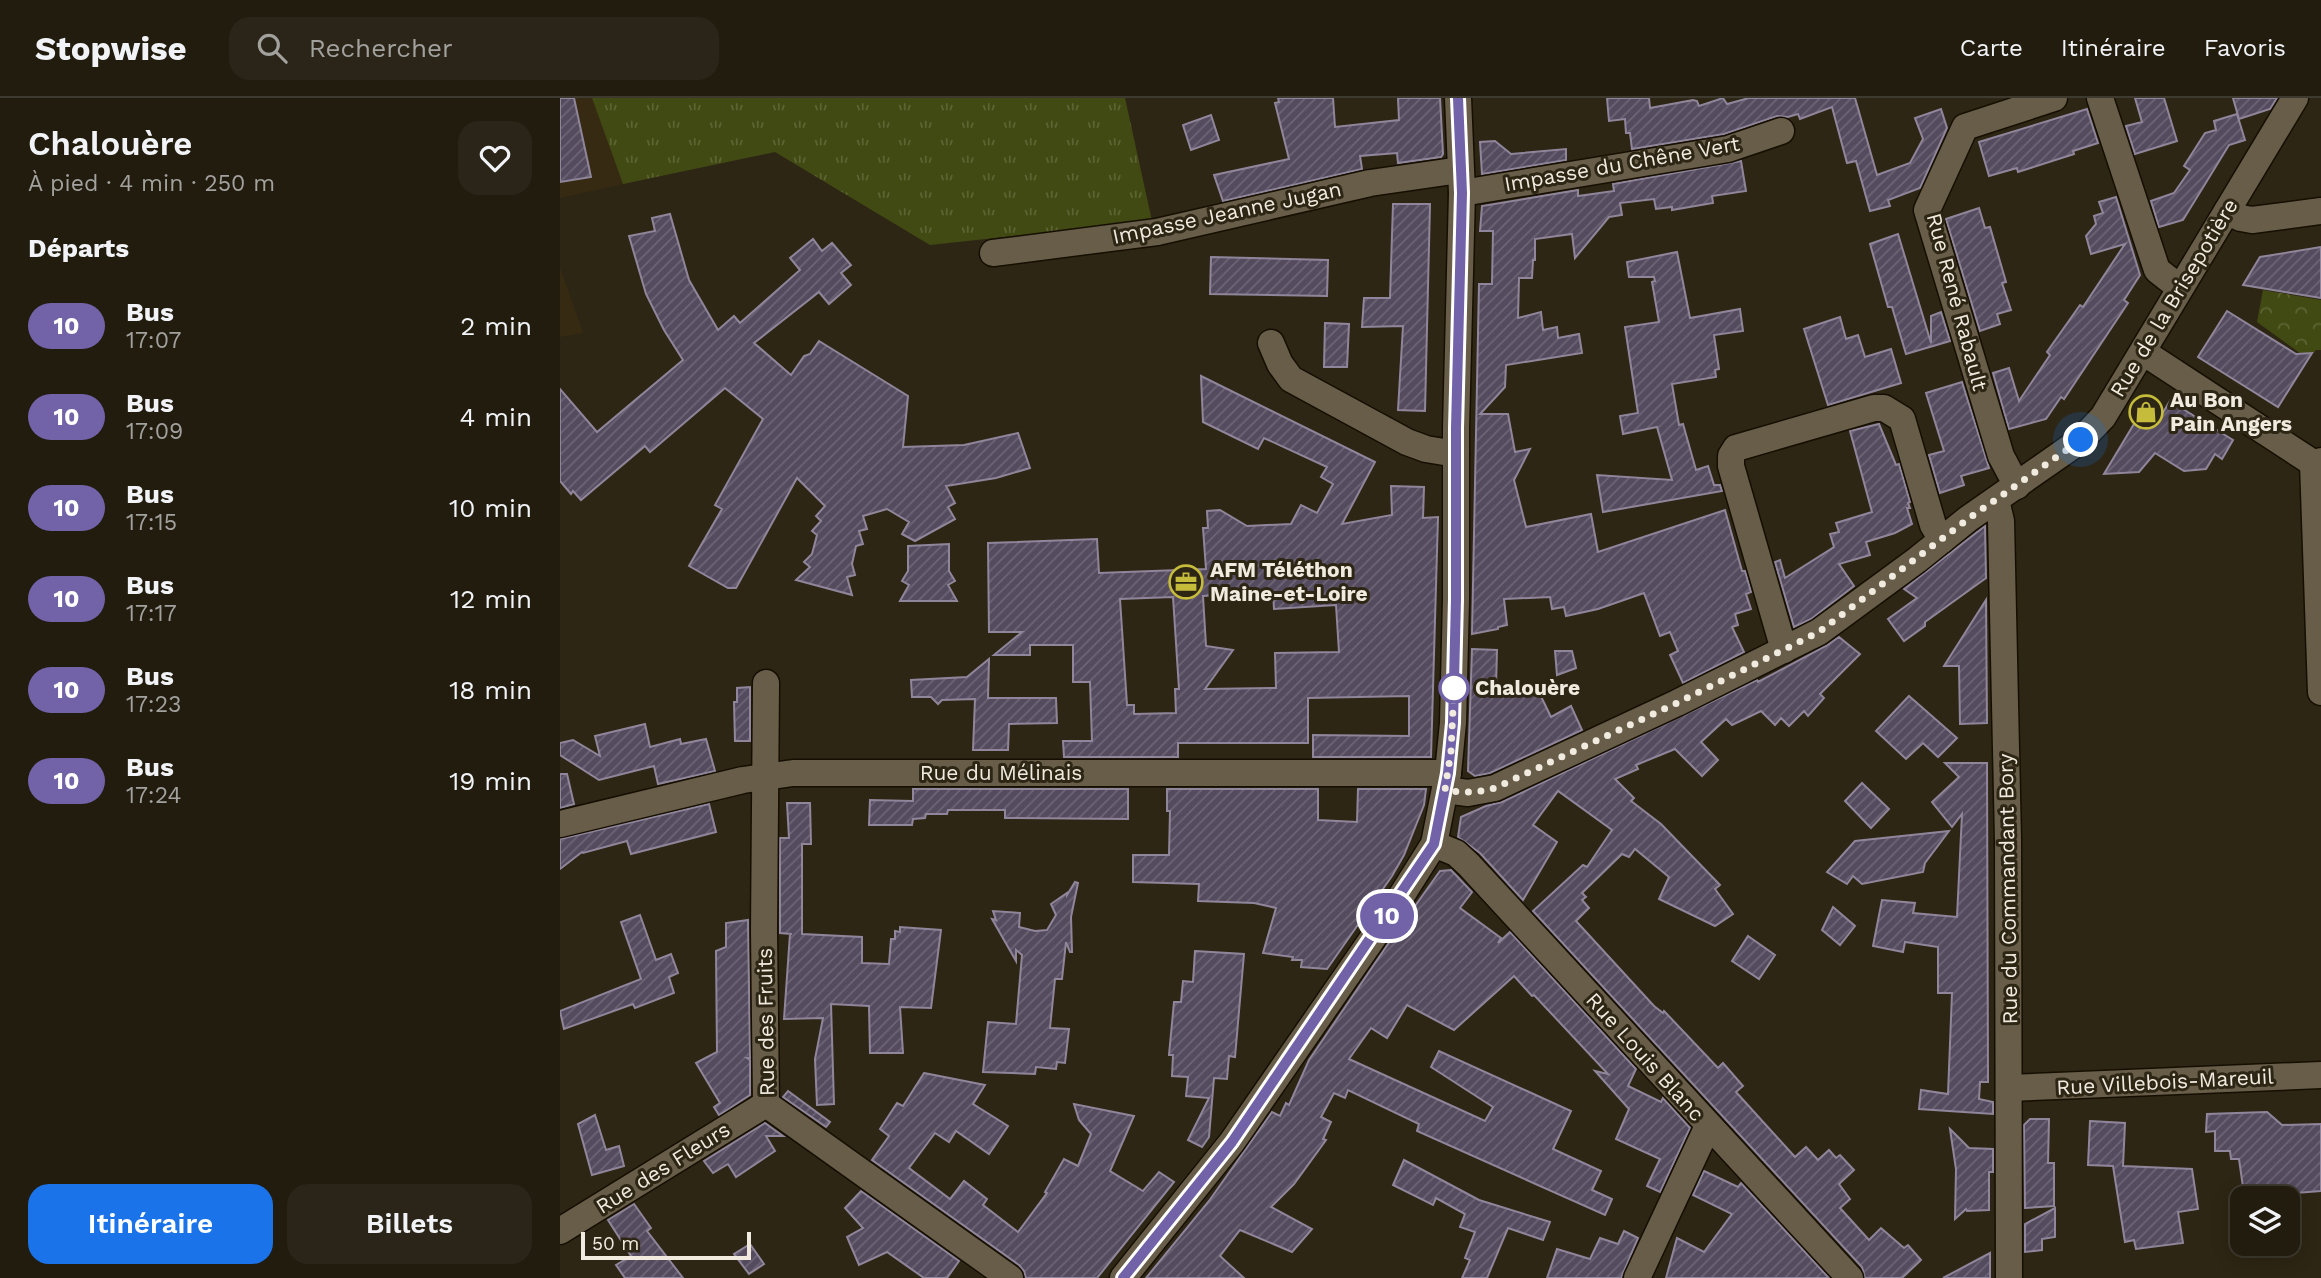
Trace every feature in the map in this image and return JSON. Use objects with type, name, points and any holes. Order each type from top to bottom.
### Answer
[{"type":"street","points":[[1123,1278],[1232,1142],[1434,844],[1447,782],[1453,723],[1461,181],[1458,98]]},
{"type":"street","name":"Rue René Rabault","points":[[2007,493],[2001,456],[1927,210],[1965,128],[2054,98]]},
{"type":"street","points":[[2100,98],[2157,270],[2180,288]]},
{"type":"street","name":"Rue de la Brisepotière","points":[[1447,782],[1468,793],[1495,788],[1819,632],[2092,430],[2143,352],[2295,98]]},
{"type":"street","name":"Impasse du Chêne Vert","points":[[1461,181],[1728,149],[1781,131]]},
{"type":"street","name":"Impasse Jeanne Jugan","points":[[993,253],[1157,232],[1370,183],[1461,181]]},
{"type":"street","points":[[2227,211],[2252,220],[2321,211]]},
{"type":"street","points":[[1271,343],[1280,364],[1291,379],[1407,442],[1426,449],[1456,454]]},
{"type":"street","points":[[2143,352],[2317,462],[2321,692]]},
{"type":"street","points":[[1784,650],[1731,466],[1731,456],[1736,448],[1884,408],[1902,419],[1933,524],[1942,540]]},
{"type":"street","name":"Rue du Commandant Bory","points":[[2007,493],[2001,521],[2007,771],[2009,1278]]},
{"type":"street","name":"Rue des Fruits","points":[[766,683],[766,1104],[1010,1278]]},
{"type":"street","name":"Rue du Mélinais","points":[[560,824],[765,776],[793,773],[1447,782]]},
{"type":"street","name":"Rue Louis Blanc","points":[[1434,844],[1456,853],[1469,866],[1850,1278]]},
{"type":"street","name":"Rue Villebois-Mareuil","points":[[2009,1088],[2321,1075]]},
{"type":"street","name":"Rue des Fleurs","points":[[560,1231],[766,1104]]},
{"type":"street","points":[[1637,1278],[1708,1126]]},
{"type":"shaded area","points":[[560,98],[592,98],[623,184],[560,198]]},
{"type":"shaded area","points":[[560,268],[583,333],[560,337]]},
{"type":"green space","points":[[592,98],[1125,98],[1152,221],[930,245],[775,152],[623,184]]},
{"type":"green space","points":[[2263,290],[2321,300],[2321,350],[2316,350],[2308,359],[2257,322]]},
{"type":"building","points":[[560,98],[574,98],[591,177],[560,182]]},
{"type":"building","points":[[1278,98],[1333,98],[1335,127],[1399,120],[1398,98],[1440,98],[1443,154],[1441,157],[1398,163],[1397,153],[1360,156],[1362,169],[1223,201],[1214,175],[1289,159],[1275,103],[1279,102]]},
{"type":"building","points":[[1607,98],[1649,98],[1650,108],[1693,100],[1697,101],[1699,106],[1723,98],[1727,104],[1749,98],[1855,98],[1877,175],[1910,163],[1923,139],[1915,118],[1941,109],[1947,128],[1920,188],[1888,200],[1890,206],[1870,211],[1856,161],[1847,163],[1832,107],[1800,119],[1798,114],[1777,116],[1724,134],[1632,149],[1630,133],[1626,133],[1625,119],[1609,121]]},
{"type":"building","points":[[2135,98],[2164,98],[2177,141],[2135,154],[2126,126],[2142,122]]},
{"type":"building","points":[[2233,98],[2277,98],[2270,109],[2239,119]]},
{"type":"building","points":[[2087,109],[2098,143],[2073,151],[2074,154],[2018,172],[2017,168],[1989,176],[1979,142]]},
{"type":"building","points":[[2237,114],[2245,140],[2229,145],[2183,220],[2159,227],[2151,201],[2174,193],[2190,170],[2184,166],[2205,133],[2216,130],[2214,121]]},
{"type":"building","points":[[1211,115],[1219,140],[1191,150],[1183,125]]},
{"type":"building","points":[[1495,141],[1511,154],[1566,149],[1566,160],[1482,174],[1480,142]]},
{"type":"building","points":[[1741,161],[1746,191],[1712,196],[1713,203],[1672,210],[1672,207],[1656,209],[1654,199],[1620,203],[1622,215],[1609,217],[1575,258],[1572,234],[1535,239],[1532,278],[1519,278],[1518,318],[1541,312],[1543,330],[1557,327],[1558,338],[1579,334],[1582,353],[1506,365],[1505,387],[1480,414],[1508,414],[1515,452],[1530,449],[1514,480],[1526,527],[1591,514],[1598,552],[1725,510],[1742,571],[1745,571],[1751,592],[1746,594],[1751,609],[1735,614],[1738,625],[1732,627],[1744,652],[1683,683],[1670,655],[1678,651],[1670,632],[1660,636],[1644,593],[1598,609],[1566,616],[1564,607],[1552,609],[1550,597],[1504,599],[1507,625],[1472,634],[1479,284],[1492,284],[1493,231],[1480,231],[1482,206],[1578,190],[1578,196],[1614,191],[1613,184]]},
{"type":"building","points":[[2116,197],[2140,275],[2124,300],[2128,303],[2064,399],[2061,397],[2046,419],[2009,429],[1993,373],[2009,368],[2019,401],[2050,355],[2047,352],[2080,305],[2083,307],[2125,244],[2091,254],[2086,236],[2096,224],[2094,216],[2103,213],[2099,202]]},
{"type":"building","points":[[1393,204],[1430,204],[1425,411],[1398,410],[1403,326],[1362,327],[1364,298],[1390,298]]},
{"type":"building","points":[[1979,208],[1985,228],[1990,227],[2006,282],[2002,283],[2011,310],[1997,314],[2000,324],[1980,331],[1946,219]]},
{"type":"building","points":[[670,214],[689,280],[718,330],[734,316],[740,323],[800,270],[790,258],[813,239],[822,251],[832,243],[851,265],[841,273],[851,285],[829,304],[819,292],[754,343],[791,375],[819,341],[908,396],[903,447],[964,445],[1018,433],[1030,468],[996,478],[946,486],[955,503],[948,507],[955,519],[915,541],[902,534],[909,522],[887,509],[863,516],[867,529],[859,531],[863,544],[856,546],[852,564],[855,575],[847,577],[852,595],[796,580],[810,567],[804,562],[812,554],[817,535],[812,531],[821,521],[816,516],[825,506],[797,478],[736,588],[728,588],[689,566],[722,509],[715,505],[763,419],[725,388],[650,452],[645,446],[581,500],[573,491],[571,494],[560,481],[560,389],[597,432],[683,360],[646,294],[629,236],[655,231],[652,218]]},
{"type":"building","points":[[1898,234],[1931,343],[1931,316],[1941,312],[1950,341],[1906,354],[1892,307],[1888,307],[1870,244]]},
{"type":"building","points":[[2321,247],[2321,298],[2243,285],[2260,257]]},
{"type":"building","points":[[1677,252],[1690,318],[1740,309],[1743,331],[1714,335],[1719,369],[1715,370],[1716,377],[1672,384],[1679,425],[1683,424],[1696,470],[1708,466],[1714,485],[1720,485],[1722,491],[1603,512],[1597,475],[1672,480],[1657,427],[1623,434],[1620,416],[1638,413],[1625,327],[1659,322],[1652,282],[1655,281],[1654,277],[1629,277],[1627,262]]},
{"type":"building","points":[[1211,257],[1328,260],[1327,296],[1210,294]]},
{"type":"building","points":[[2227,311],[2296,354],[2312,353],[2278,407],[2198,357]]},
{"type":"building","points":[[1840,317],[1846,339],[1858,335],[1865,357],[1891,349],[1901,383],[1828,405],[1804,329]]},
{"type":"building","points":[[1325,323],[1349,324],[1347,367],[1324,367]]},
{"type":"building","points":[[1201,376],[1375,462],[1342,524],[1392,515],[1391,486],[1424,487],[1423,518],[1438,517],[1431,757],[1313,757],[1313,735],[1409,736],[1409,696],[1308,698],[1308,743],[1178,743],[1178,757],[1064,757],[1063,741],[1092,741],[1090,682],[1073,682],[1073,645],[1030,645],[1030,655],[994,655],[1022,632],[989,632],[988,543],[1097,539],[1099,573],[1206,569],[1203,528],[1208,528],[1207,511],[1220,510],[1247,526],[1291,524],[1301,505],[1317,513],[1333,484],[1321,477],[1327,467],[1264,438],[1258,449],[1203,422]],"holes":[[[1273,592],[1274,609],[1336,605],[1339,652],[1275,653],[1276,688],[1205,689],[1233,650],[1206,646],[1203,596]],[[1173,597],[1179,689],[1175,689],[1176,713],[1134,714],[1134,705],[1127,705],[1120,599]]]},
{"type":"building","points":[[1962,382],[1989,468],[1961,476],[1964,485],[1940,493],[1929,455],[1944,451],[1926,393]]},
{"type":"building","points":[[2170,401],[2233,440],[2222,459],[2215,454],[2206,469],[2184,471],[2155,453],[2139,472],[2104,474],[2140,414],[2156,424]]},
{"type":"building","points":[[1879,424],[1896,465],[1899,464],[1910,502],[1910,508],[1907,508],[1912,524],[1895,533],[1866,542],[1870,555],[1839,564],[1854,586],[1811,619],[1794,627],[1775,562],[1780,560],[1785,578],[1834,547],[1830,534],[1839,532],[1836,523],[1872,512],[1850,431]]},
{"type":"building","points":[[1985,526],[1986,578],[1925,622],[1925,626],[1904,641],[1888,619],[1917,598],[1904,589]]},
{"type":"building","points":[[949,544],[949,571],[955,581],[948,585],[957,601],[900,601],[909,585],[902,581],[908,571],[908,546]]},
{"type":"building","points":[[1986,600],[1987,723],[1960,724],[1959,666],[1944,666]]},
{"type":"building","points":[[1839,637],[1860,654],[1820,694],[1824,698],[1808,716],[1804,711],[1789,726],[1781,718],[1775,725],[1761,711],[1732,725],[1726,719],[1701,742],[1718,760],[1702,776],[1675,749],[1636,765],[1638,769],[1615,779],[1634,798],[1631,801],[1661,824],[1720,885],[1715,889],[1733,914],[1715,926],[1659,899],[1669,877],[1635,849],[1629,857],[1622,854],[1582,893],[1586,897],[1582,900],[1589,908],[1576,921],[1654,1006],[1663,1013],[1664,1011],[1718,1068],[1723,1063],[1743,1086],[1736,1092],[1795,1157],[1806,1147],[1818,1160],[1829,1150],[1836,1158],[1840,1155],[1854,1170],[1839,1184],[1850,1199],[1840,1208],[1869,1240],[1881,1228],[1904,1248],[1908,1245],[1921,1260],[1902,1278],[1865,1278],[1862,1267],[1533,911],[1583,865],[1587,867],[1612,830],[1558,791],[1533,825],[1557,842],[1523,900],[1480,853],[1458,837],[1461,817],[1502,802],[1757,680],[1758,682]]},
{"type":"building","points":[[1472,649],[1497,650],[1496,687],[1535,684],[1551,717],[1571,706],[1582,730],[1490,773],[1475,776],[1468,771]]},
{"type":"building","points":[[1555,651],[1572,651],[1576,668],[1557,675]]},
{"type":"building","points":[[989,659],[988,698],[1056,698],[1057,723],[1009,724],[1008,750],[973,750],[975,699],[942,700],[938,704],[931,697],[912,697],[911,680],[967,677]]},
{"type":"building","points":[[750,687],[750,741],[735,741],[734,702],[737,702],[737,688]]},
{"type":"building","points":[[1909,696],[1957,738],[1938,757],[1923,743],[1906,759],[1876,731]]},
{"type":"building","points":[[645,724],[650,747],[680,739],[681,744],[706,739],[715,771],[658,784],[654,766],[599,780],[560,755],[560,743],[573,740],[600,756],[595,736]]},
{"type":"building","points":[[1945,763],[1987,763],[1988,1082],[1980,1082],[1979,1099],[1993,1102],[1993,1114],[1919,1109],[1921,1090],[1948,1094],[1952,993],[1938,993],[1938,947],[1905,942],[1903,952],[1873,946],[1882,900],[1915,903],[1913,913],[1957,917],[1962,814],[1952,827],[1932,802],[1959,777]]},
{"type":"building","points":[[560,774],[567,774],[574,804],[560,808]]},
{"type":"building","points":[[1862,783],[1889,809],[1871,828],[1845,801]]},
{"type":"building","points":[[913,789],[1128,789],[1128,819],[1005,818],[1005,810],[948,810],[947,814],[926,814],[925,818],[913,819],[912,825],[869,825],[870,800],[913,801]]},
{"type":"building","points":[[1167,789],[1318,789],[1318,820],[1357,822],[1358,789],[1426,789],[1424,805],[1404,855],[1327,969],[1301,967],[1302,960],[1263,953],[1276,908],[1254,903],[1198,901],[1199,884],[1133,882],[1133,855],[1169,855],[1170,811],[1167,811]]},
{"type":"building","points":[[787,803],[810,803],[811,844],[802,844],[802,934],[862,937],[862,963],[889,964],[891,939],[895,939],[895,931],[900,932],[900,927],[941,930],[931,1008],[900,1007],[903,1053],[870,1053],[869,1006],[831,1004],[834,1104],[817,1105],[815,1059],[823,1018],[784,1019],[792,934],[780,933],[780,838],[789,838]]},
{"type":"building","points":[[709,804],[716,832],[631,854],[627,841],[582,852],[560,869],[560,839]]},
{"type":"building","points":[[1949,831],[1925,863],[1923,872],[1862,884],[1853,876],[1847,884],[1827,872],[1855,841]]},
{"type":"building","points":[[1451,870],[1472,892],[1460,908],[1501,938],[1498,943],[1510,932],[1636,1069],[1628,1086],[1661,1102],[1663,1098],[1690,1128],[1660,1192],[1647,1186],[1660,1159],[1616,1139],[1629,1109],[1595,1071],[1608,1074],[1514,976],[1454,1030],[1407,1005],[1387,1038],[1371,1028],[1349,1059],[1485,1121],[1493,1107],[1431,1067],[1439,1051],[1571,1111],[1553,1149],[1601,1171],[1592,1190],[1612,1199],[1605,1215],[1417,1131],[1419,1124],[1348,1090],[1345,1098],[1334,1093],[1321,1117],[1331,1122],[1323,1139],[1326,1140],[1294,1184],[1271,1207],[1312,1229],[1292,1252],[1240,1230],[1220,1256],[1244,1278],[1146,1278],[1209,1201],[1272,1112],[1280,1116],[1286,1103],[1289,1105],[1309,1060],[1388,944],[1440,871]]},
{"type":"building","points":[[1075,882],[1078,883],[1071,917],[1072,952],[1066,942],[1062,979],[1055,979],[1050,1028],[1069,1029],[1065,1063],[1057,1062],[1056,1069],[1036,1067],[1035,1074],[983,1072],[988,1022],[1016,1024],[1022,955],[1016,950],[1016,961],[992,919],[996,920],[993,911],[1020,913],[1019,927],[1035,931],[1047,930],[1056,915],[1051,904],[1067,895]]},
{"type":"building","points":[[1833,907],[1855,926],[1840,945],[1822,930]]},
{"type":"building","points":[[640,915],[656,960],[671,954],[678,973],[669,977],[674,993],[635,1008],[633,1004],[564,1029],[560,1011],[641,979],[621,922]]},
{"type":"building","points":[[748,920],[750,1058],[747,1058],[750,1060],[750,1095],[719,1115],[714,1107],[720,1103],[696,1063],[717,1052],[716,951],[726,947],[726,923]]},
{"type":"building","points":[[1748,936],[1775,955],[1759,979],[1732,961]]},
{"type":"building","points":[[1195,951],[1244,954],[1235,1057],[1229,1056],[1227,1079],[1214,1078],[1209,1137],[1202,1147],[1188,1140],[1209,1098],[1186,1096],[1188,1077],[1172,1076],[1173,1055],[1169,1055],[1174,1002],[1181,1002],[1183,981],[1193,982]]},
{"type":"building","points":[[924,1073],[985,1085],[973,1104],[1008,1126],[989,1154],[956,1131],[949,1142],[935,1133],[909,1168],[950,1199],[964,1181],[987,1199],[983,1205],[1018,1232],[1047,1193],[1045,1192],[1064,1159],[1078,1166],[1091,1134],[1079,1120],[1074,1104],[1134,1116],[1110,1171],[1143,1191],[1159,1172],[1174,1182],[1097,1278],[1026,1278],[1019,1265],[872,1160],[889,1136],[880,1129],[897,1103],[903,1106]]},
{"type":"building","points":[[788,1091],[830,1122],[826,1127],[783,1097]]},
{"type":"building","points":[[2267,1112],[2282,1125],[2321,1124],[2321,1191],[2300,1193],[2300,1186],[2243,1186],[2239,1159],[2231,1159],[2230,1151],[2215,1151],[2215,1131],[2206,1132],[2207,1114]]},
{"type":"building","points":[[595,1115],[606,1150],[619,1146],[624,1166],[592,1175],[578,1124]]},
{"type":"building","points":[[2030,1119],[2049,1119],[2048,1163],[2054,1163],[2054,1206],[2025,1208],[2024,1125]]},
{"type":"building","points":[[2090,1121],[2125,1123],[2123,1166],[2192,1169],[2198,1209],[2178,1212],[2183,1243],[2136,1249],[2134,1240],[2125,1242],[2113,1166],[2088,1165]]},
{"type":"building","points":[[765,1123],[783,1136],[766,1136],[775,1151],[736,1177],[728,1164],[713,1173],[704,1161]]},
{"type":"building","points":[[1950,1129],[1969,1148],[1993,1149],[1993,1172],[1989,1172],[1989,1210],[1966,1209],[1955,1219],[1956,1169]]},
{"type":"building","points":[[1404,1160],[1479,1200],[1550,1222],[1543,1240],[1508,1228],[1487,1278],[1462,1278],[1470,1260],[1465,1258],[1475,1232],[1460,1227],[1465,1214],[1436,1198],[1433,1205],[1393,1185]]},
{"type":"building","points":[[1704,1171],[1738,1187],[1741,1183],[1829,1278],[1666,1278],[1677,1238],[1704,1252],[1732,1214],[1693,1195]]},
{"type":"building","points":[[861,1191],[959,1261],[947,1278],[924,1278],[887,1252],[859,1265],[847,1237],[863,1228],[845,1208]]},
{"type":"building","points":[[634,1204],[651,1228],[647,1231],[683,1278],[625,1278],[616,1265],[631,1256],[608,1220]]},
{"type":"building","points":[[2055,1208],[2055,1237],[2042,1239],[2042,1250],[2025,1252],[2025,1224]]},
{"type":"building","points":[[1624,1231],[1638,1238],[1621,1278],[1547,1278],[1557,1249],[1590,1259],[1600,1238],[1618,1244]]},
{"type":"building","points":[[750,1244],[764,1264],[749,1274],[734,1254]]},
{"type":"building","points":[[1990,1253],[1990,1278],[1943,1278]]},
{"type":"bus line","name":"10","points":[[1123,1278],[1171,1215],[1208,1174],[1265,1097],[1434,844],[1448,773],[1453,723],[1462,193],[1458,98]]},
{"type":"place","name":"Au Bon Pain Angers","points":[[2146,412]]},
{"type":"place","name":"AFM Téléthon Maine-et-Loire","points":[[1186,582]]},
{"type":"place","name":"Chalouère","points":[[1454,688]]},
{"type":"route","points":[[1454,688],[1451,751],[1445,790],[1468,793],[1495,788],[1677,703],[1819,632],[1968,519],[2081,440]]}]
